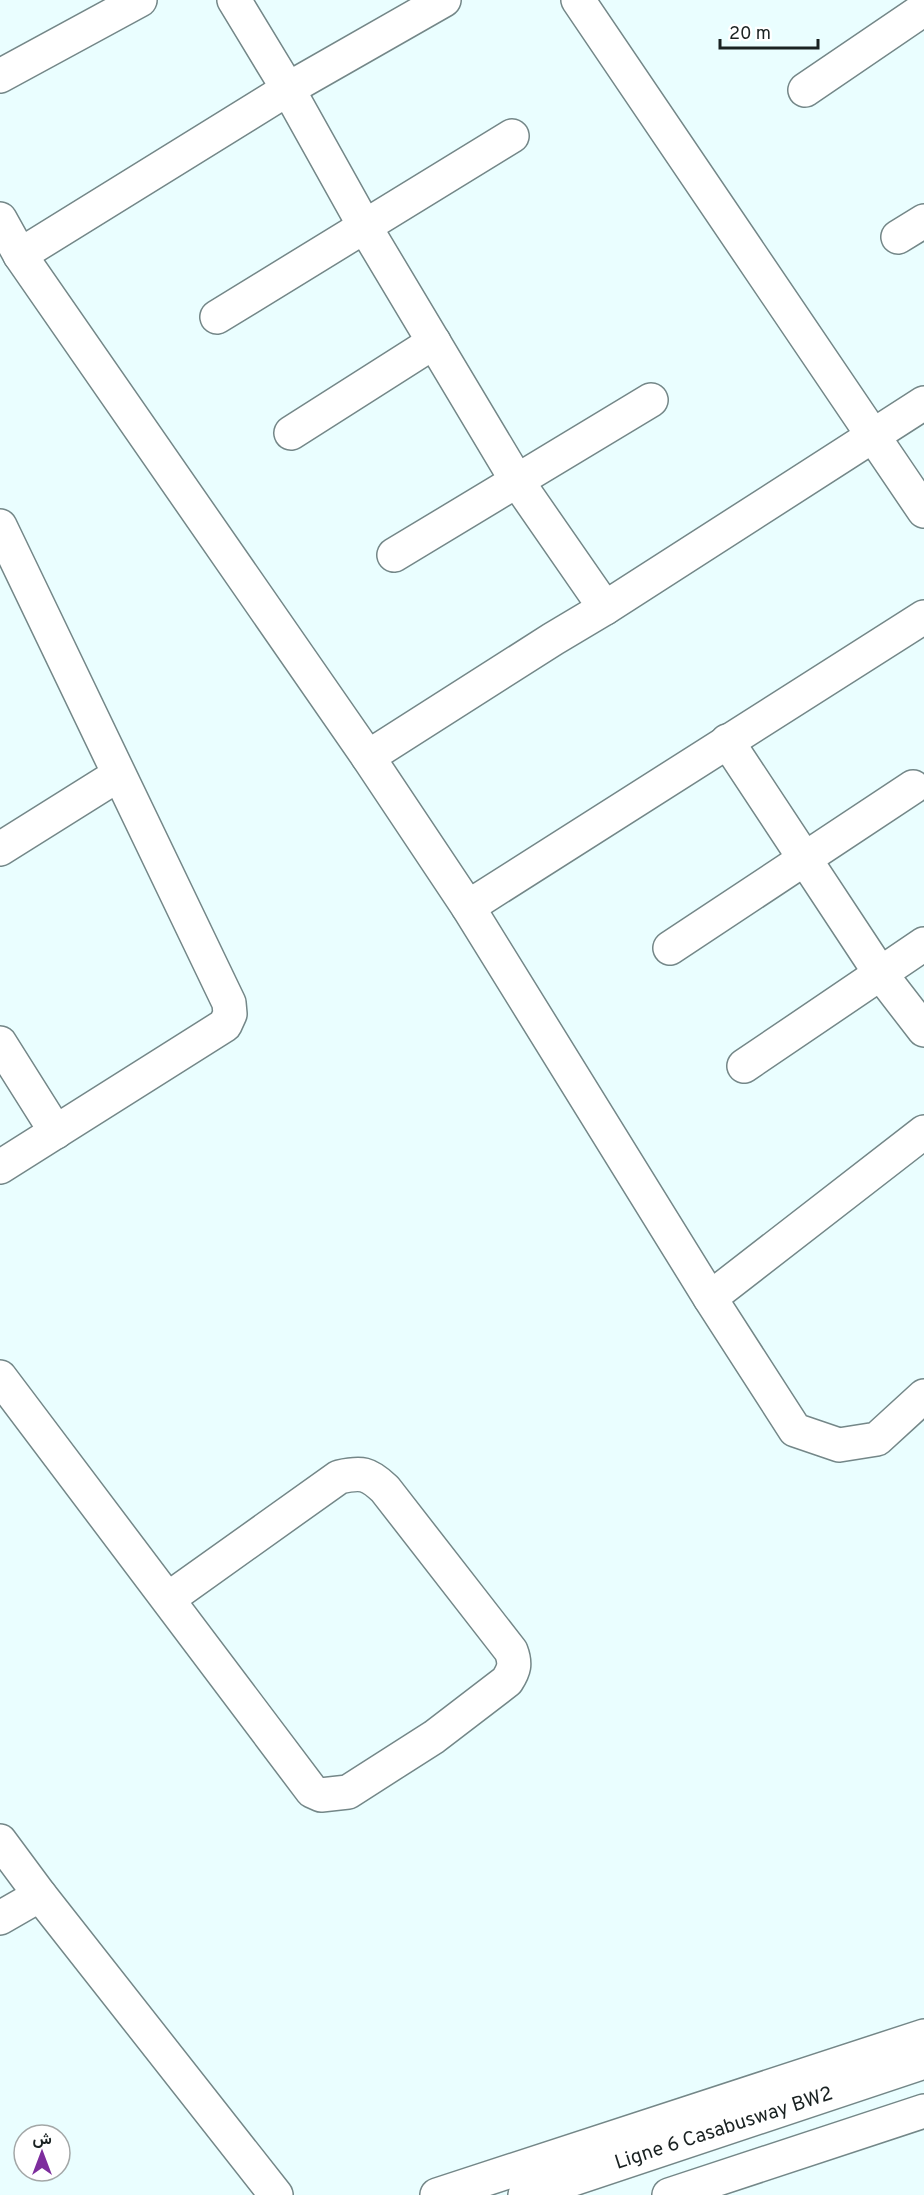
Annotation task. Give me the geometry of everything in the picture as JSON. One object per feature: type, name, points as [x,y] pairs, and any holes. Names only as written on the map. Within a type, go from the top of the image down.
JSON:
[{"type":"street","points":[[0,76],[140,0]]},
{"type":"street","points":[[234,0],[288,89],[365,227],[517,481],[605,608]]},
{"type":"street","points":[[20,255],[288,89],[444,0]]},
{"type":"street","points":[[578,0],[924,511]]},
{"type":"street","points":[[805,90],[924,9]]},
{"type":"street","points":[[217,317],[512,136]]},
{"type":"street","points":[[0,219],[20,255],[368,757],[468,907],[710,1298],[795,1430],[839,1445],[877,1439],[924,1396]]},
{"type":"street","points":[[291,433],[434,342]]},
{"type":"street","points":[[394,555],[651,400]]},
{"type":"street","points":[[368,757],[924,404]]},
{"type":"street","points":[[0,526],[229,1003],[230,1014],[225,1025],[0,1167]]},
{"type":"street","points":[[468,907],[924,617]]},
{"type":"street","points":[[727,741],[880,973],[924,1030]]},
{"type":"street","points":[[0,849],[118,774]]},
{"type":"street","points":[[670,948],[913,788]]},
{"type":"street","points":[[744,1066],[924,944]]},
{"type":"street","points":[[0,1043],[56,1132]]},
{"type":"street","points":[[710,1298],[924,1132]]},
{"type":"street","points":[[0,1377],[312,1791],[321,1795],[348,1792],[434,1737],[507,1681],[514,1671],[515,1661],[511,1651],[385,1489],[372,1477],[357,1473],[339,1477],[168,1599]]},
{"type":"street","points":[[0,1841],[276,2195]]},
{"type":"street","points":[[0,1918],[40,1895]]},
{"type":"street","points":[[437,2195],[924,2036]]},
{"type":"street","name":"Ligne 6 Casabusway BW2","points":[[525,2195],[924,2062]]},
{"type":"street","name":"Ligne 6 Casabusway BW2","points":[[596,2195],[924,2086]]},
{"type":"street","points":[[669,2195],[924,2111]]}]
